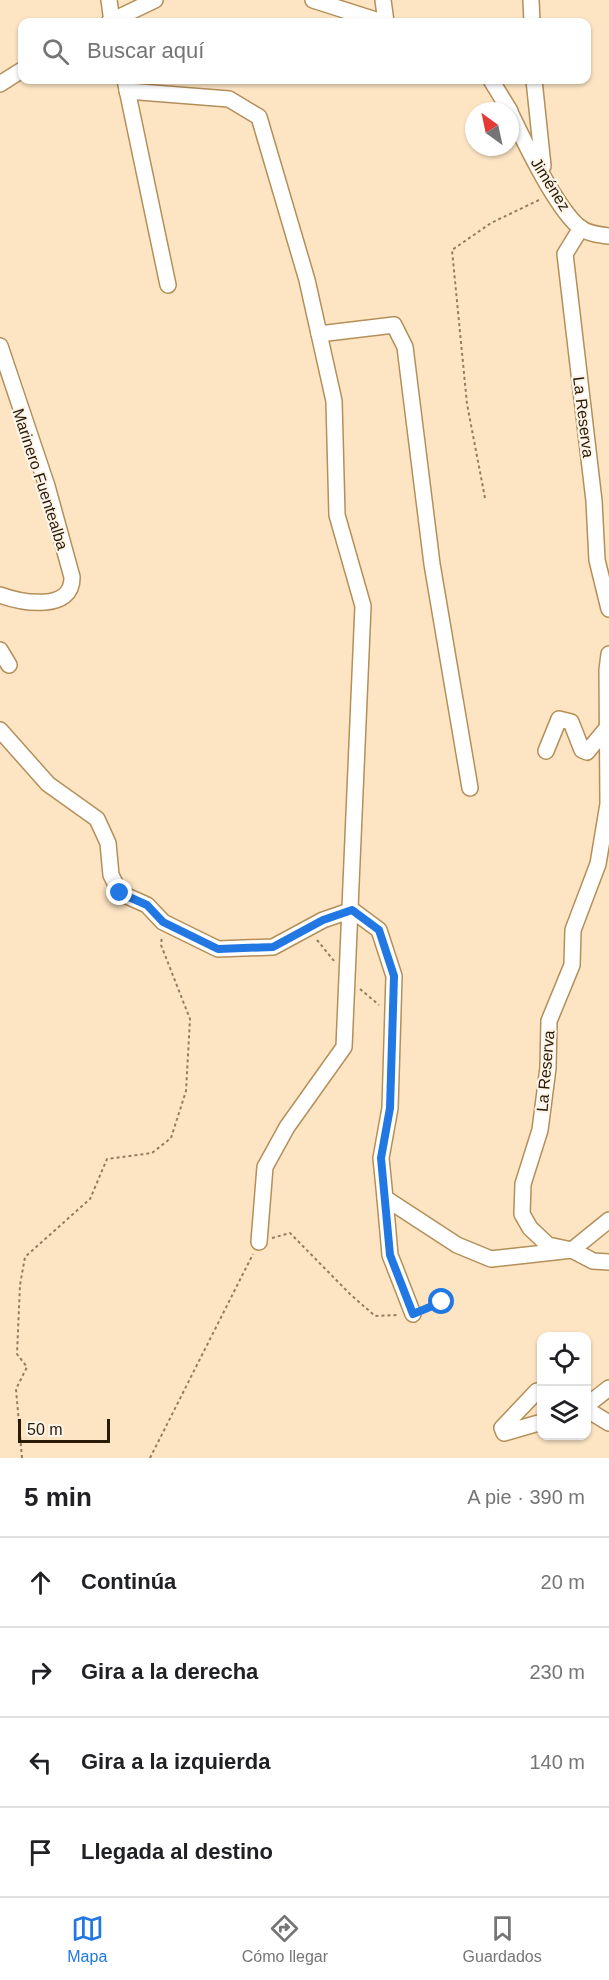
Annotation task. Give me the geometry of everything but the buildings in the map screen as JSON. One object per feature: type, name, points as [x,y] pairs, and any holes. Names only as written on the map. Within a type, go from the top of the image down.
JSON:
[{"type":"street","points":[[109,0],[111,18]]},
{"type":"street","points":[[119,18],[155,0]]},
{"type":"street","points":[[313,0],[371,18]]},
{"type":"street","points":[[383,0],[384,18]]},
{"type":"street","points":[[531,0],[532,18]]},
{"type":"street","points":[[0,84],[18,73]]},
{"type":"street","name":"Jiménez","points":[[493,84],[504,102]]},
{"type":"street","points":[[534,84],[544,175]]},
{"type":"street","points":[[168,285],[126,85],[229,99],[259,117],[307,280],[334,401],[337,514],[363,606],[352,910],[346,966],[344,1047],[287,1127],[265,1167],[260,1242]]},
{"type":"street","name":"Jiménez","points":[[519,128],[554,193],[581,228],[609,236]]},
{"type":"street","name":"La Reserva","points":[[581,228],[565,254],[594,501],[597,560],[609,609]]},
{"type":"street","points":[[319,334],[394,325],[405,347],[432,564],[470,788]]},
{"type":"street","name":"Marinero Fuentealba","points":[[0,346],[47,486],[72,577],[72,588],[64,598],[51,602],[2,592]]},
{"type":"street","points":[[0,650],[9,665]]},
{"type":"street","name":"La Reserva","points":[[609,654],[606,670],[608,804],[598,864],[573,930],[572,965],[549,1021],[548,1068],[540,1130],[523,1184],[522,1214],[530,1228],[548,1245],[572,1250],[593,1261],[609,1262]]},
{"type":"street","points":[[546,752],[559,719],[571,722],[582,750],[587,752],[607,728]]},
{"type":"street","points":[[0,730],[48,784],[96,819],[108,843],[111,875],[120,893],[147,905],[163,922],[218,949],[273,947],[323,920],[352,910]]},
{"type":"street","points":[[352,910],[379,930],[394,976],[390,1108],[381,1158],[390,1255],[413,1314]]},
{"type":"street","points":[[385,1198],[457,1245],[491,1259],[572,1250],[609,1221]]},
{"type":"street","points":[[591,1404],[609,1388]]},
{"type":"street","points":[[537,1391],[502,1428],[504,1433],[537,1423]]},
{"type":"street","points":[[591,1411],[609,1423]]},
{"type":"path","points":[[485,498],[467,404],[452,250],[491,223],[554,193]]},
{"type":"path","points":[[22,1458],[16,1389],[27,1367],[17,1354],[20,1285],[25,1257],[90,1199],[107,1159],[152,1153],[171,1138],[186,1091],[190,1019],[161,945],[163,922]]},
{"type":"path","points":[[150,1458],[260,1242],[290,1233],[375,1316],[413,1314],[442,1302]]},
{"type":"route","points":[[120,893],[147,905],[163,922],[218,949],[273,947],[323,920],[352,910],[379,930],[394,976],[390,1108],[381,1158],[390,1255],[413,1314],[442,1302]]}]
